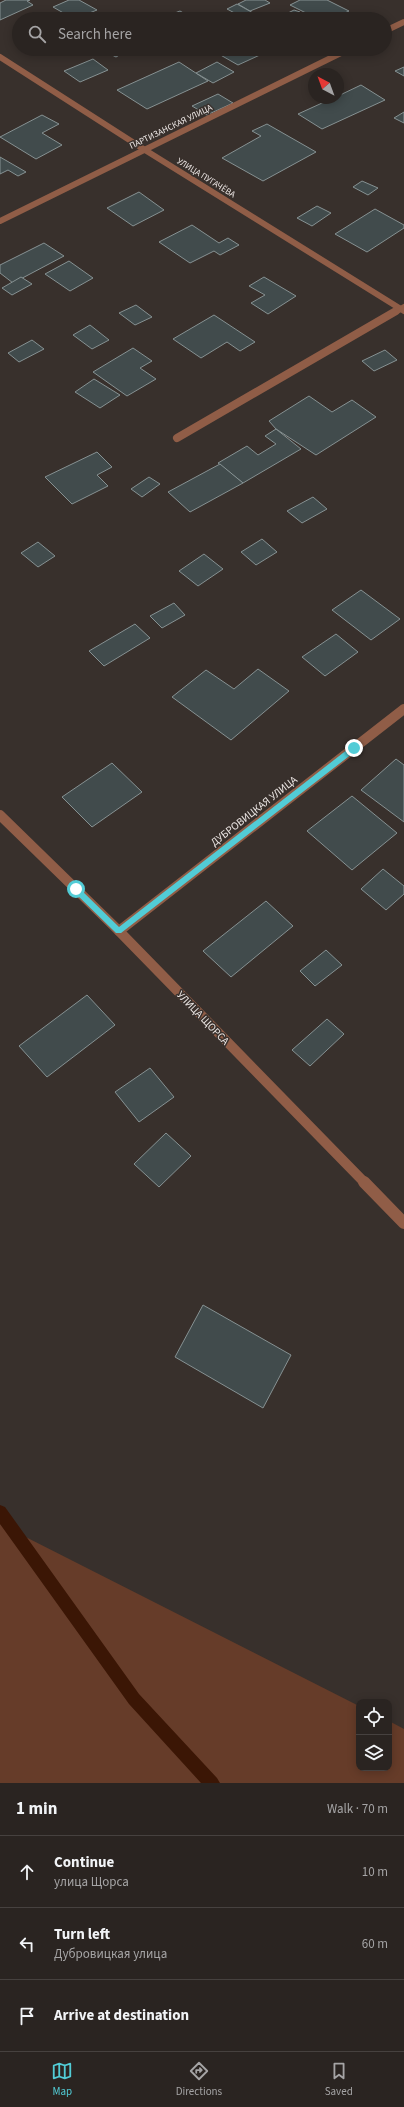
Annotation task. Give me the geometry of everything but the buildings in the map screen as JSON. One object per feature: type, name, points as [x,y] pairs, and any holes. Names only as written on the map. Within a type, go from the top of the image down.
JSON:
[{"type":"street","points":[[392,28],[404,22]]},
{"type":"street","name":"ПАРТИЗАНСКАЯ УЛИЦА","points":[[0,221],[335,56]]},
{"type":"street","name":"УЛИЦА ПУГАЧЁВА","points":[[0,57],[145,150],[403,309]]},
{"type":"street","points":[[177,438],[403,309]]},
{"type":"street","name":"ДУБРОВИЦКАЯ УЛИЦА","points":[[119,931],[404,709]]},
{"type":"street","name":"УЛИЦА ЩОРСА","points":[[0,815],[119,931],[404,1223]]},
{"type":"shaded area","points":[[0,1524],[356,1704],[356,1771],[392,1771],[392,1723],[404,1729],[404,1783],[0,1783]]},
{"type":"waterway","points":[[0,1512],[134,1699],[212,1783]]},
{"type":"route","points":[[76,889],[119,931],[354,748]]}]
